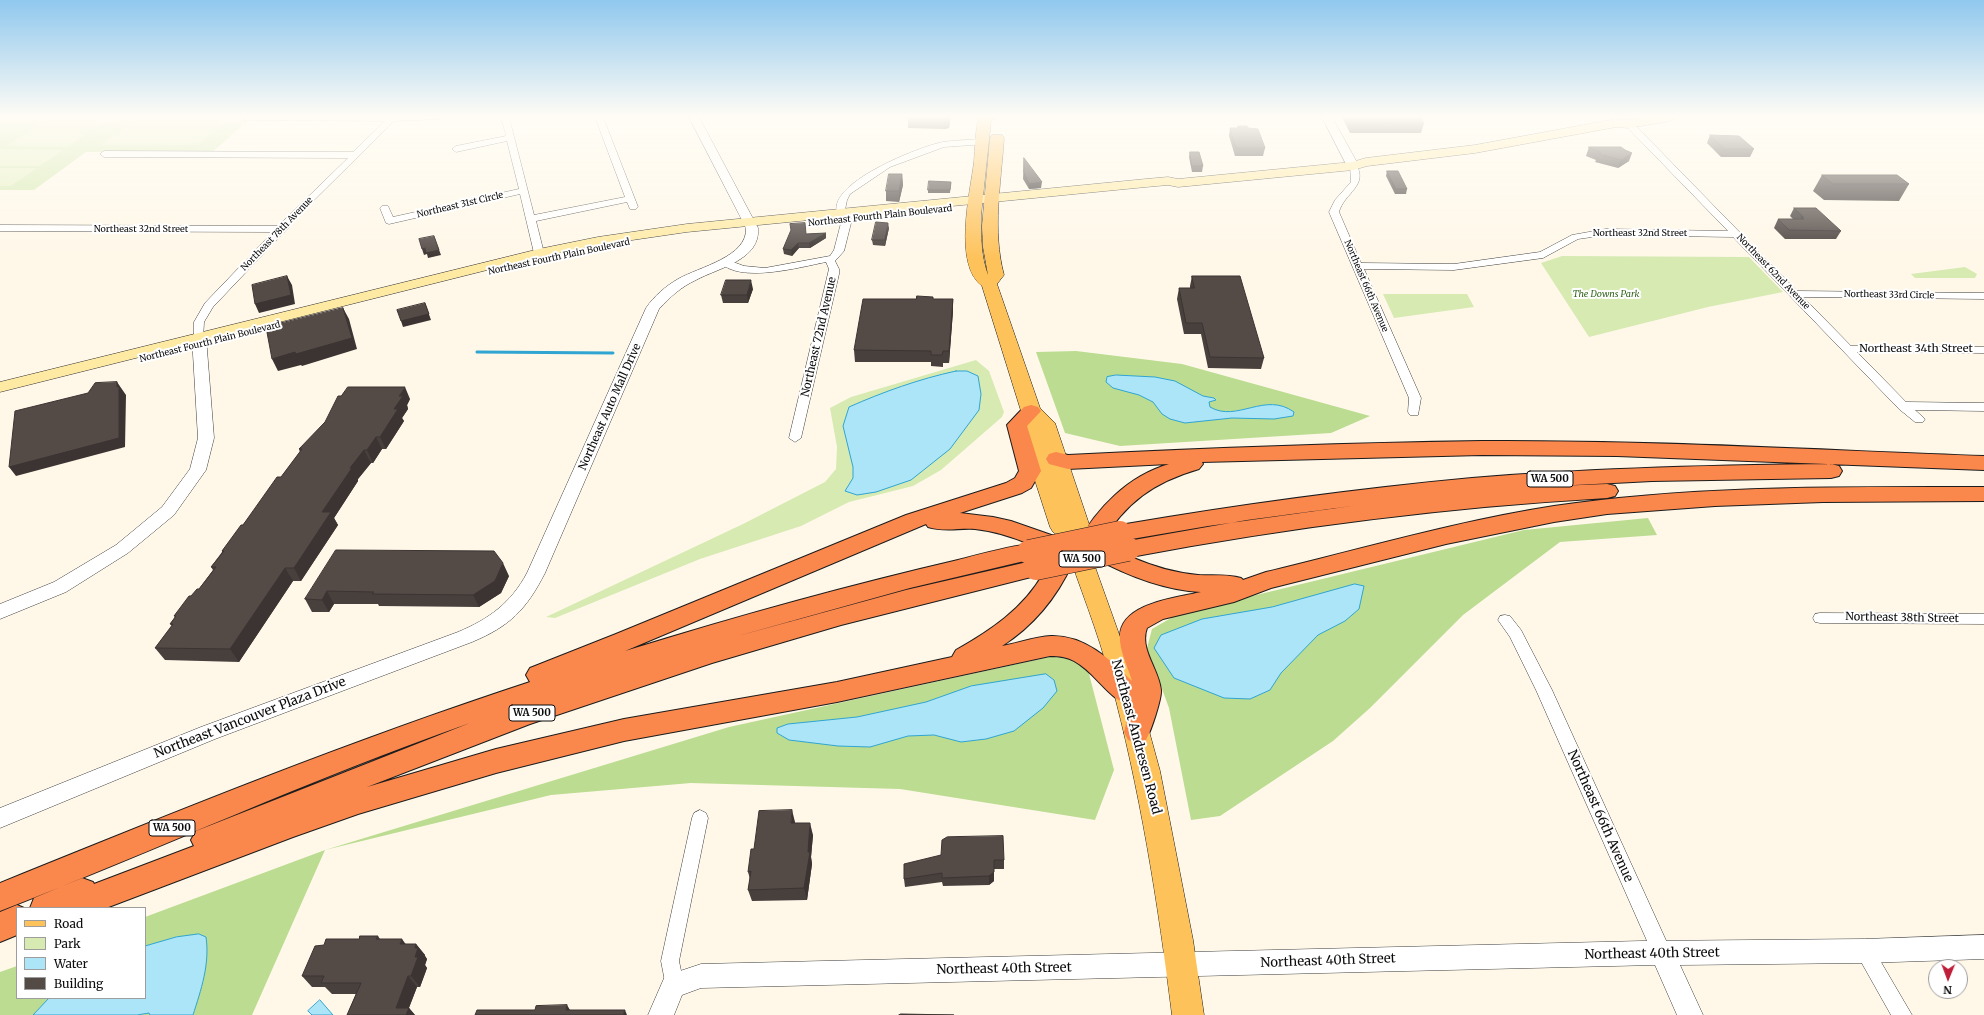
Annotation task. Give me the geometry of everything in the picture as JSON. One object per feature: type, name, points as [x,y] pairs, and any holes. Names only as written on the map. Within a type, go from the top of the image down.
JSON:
[{"type":"highway","points":[[343,759],[401,730],[624,641],[875,538],[914,520],[999,494],[1022,483],[1030,471],[1017,425],[1032,411]]},
{"type":"highway","points":[[1056,459],[1068,462],[1422,449],[1547,448],[1625,449],[1984,463]]},
{"type":"highway","points":[[941,668],[981,649],[1026,615],[1041,598],[1077,547],[1097,529],[1115,505],[1142,484],[1185,465],[1235,456]]},
{"type":"highway","name":"WA 500","points":[[0,897],[343,759],[481,709],[689,641],[888,584],[1033,560],[1124,541],[1244,512],[1328,500],[1502,482],[1695,472],[1984,472]]},
{"type":"highway","name":"WA 500","points":[[1124,541],[1227,531],[1432,504],[1540,495],[1749,486],[1984,486]]},
{"type":"highway","points":[[1137,732],[1148,690],[1133,644],[1132,635],[1137,622],[1156,612],[1234,593],[1266,581],[1492,526],[1584,510],[1724,498],[1984,494]]},
{"type":"highway","points":[[875,538],[930,523],[974,520],[1008,527],[1077,547],[1143,572],[1165,578],[1200,584],[1223,585],[1266,581]]},
{"type":"highway","name":"WA 500","points":[[47,907],[388,766],[536,711],[663,669],[832,618],[957,586],[1033,560]]},
{"type":"highway","points":[[73,907],[166,870],[358,802],[496,761],[624,730],[837,692],[941,668],[1029,650],[1060,646],[1070,647],[1085,654],[1127,692]]},
{"type":"highway","points":[[0,927],[16,920]]},
{"type":"highway","points":[[0,930],[16,926]]},
{"type":"main road","name":"Northeast Andresen Road","points":[[983,164],[984,202],[996,276],[989,284],[1032,411],[1045,423],[1078,524],[1077,547]]},
{"type":"main road","name":"Northeast Andresen Road","points":[[984,202],[994,164]]},
{"type":"main road","name":"Northeast Fourth Plain Boulevard","points":[[0,396],[200,341],[539,253],[628,236],[984,202],[1173,187],[1178,183],[1353,166],[1370,167],[1396,164]]},
{"type":"main road","name":"Northeast Fourth Plain Boulevard","points":[[0,387],[449,281],[597,248],[750,225]]},
{"type":"main road","points":[[449,281],[458,276],[535,257],[539,253]]},
{"type":"main road","name":"Northeast Andresen Road","points":[[1032,411],[1027,425],[1052,501],[1061,527],[1077,547],[1127,692],[1156,809],[1182,965],[1188,1015]]},
{"type":"street","name":"Northeast 78th Avenue","points":[[200,341],[199,322],[209,305],[345,164]]},
{"type":"street","points":[[516,164],[539,253]]},
{"type":"street","points":[[530,219],[631,203],[617,164]]},
{"type":"street","points":[[719,164],[750,225]]},
{"type":"street","name":"Northeast 72nd Avenue","points":[[795,438],[834,274],[834,269],[828,259],[838,254],[844,216],[842,200],[847,192],[889,164]]},
{"type":"street","name":"Northeast 62nd Avenue","points":[[1668,164],[1847,349],[1903,406],[1918,419]]},
{"type":"street","name":"Northeast 66th Avenue","points":[[1353,166],[1356,178],[1354,185],[1337,201],[1334,212],[1415,398],[1414,412]]},
{"type":"street","name":"Northeast 31st Circle","points":[[385,208],[389,221],[398,221],[523,191]]},
{"type":"street","name":"Northeast Auto Mall Drive","points":[[500,620],[526,594],[653,308],[663,294],[678,284],[737,256],[748,247],[753,235],[750,225]]},
{"type":"street","name":"Northeast 32nd Street","points":[[0,228],[283,229]]},
{"type":"street","name":"Northeast 32nd Street","points":[[1358,266],[1454,268],[1543,255],[1575,236],[1606,232],[1736,234]]},
{"type":"street","points":[[725,262],[742,269],[765,271],[828,259]]},
{"type":"street","name":"Northeast 33rd Circle","points":[[1794,294],[1984,296]]},
{"type":"street","points":[[0,612],[60,586],[122,549],[168,511],[198,470],[206,438],[200,341]]},
{"type":"street","name":"Northeast 34th Street","points":[[1847,349],[1984,350]]},
{"type":"street","points":[[1903,406],[1984,406]]},
{"type":"street","name":"Northeast 38th Street","points":[[1820,618],[1984,619]]},
{"type":"street","name":"Northeast Vancouver Plaza Drive","points":[[0,818],[208,734],[465,637],[500,620]]},
{"type":"street","name":"Northeast 66th Avenue","points":[[1505,620],[1516,634],[1544,690],[1690,1015]]},
{"type":"street","points":[[661,1015],[674,984],[670,961],[700,818]]},
{"type":"street","name":"Northeast 40th Street","points":[[674,984],[701,976],[1662,953],[1864,951],[1984,947]]},
{"type":"street","points":[[1864,951],[1902,1015]]},
{"type":"green space","points":[[0,164],[69,164],[34,190],[0,190]]},
{"type":"green space","points":[[0,164],[42,164],[40,166],[0,166]]},
{"type":"green space","points":[[0,168],[37,168],[11,186],[0,186]]},
{"type":"green space","name":"The Downs Park","points":[[1562,256],[1749,257],[1783,292],[1708,307],[1589,337],[1541,263]]},
{"type":"green space","points":[[1965,267],[1977,274],[1975,278],[1915,278],[1911,274]]},
{"type":"green space","points":[[1383,294],[1467,294],[1474,307],[1394,318]]},
{"type":"green space","points":[[1076,351],[1182,364],[1370,416],[1331,433],[1120,446],[1065,433],[1036,352]]},
{"type":"green space","points":[[976,360],[989,371],[1004,412],[1002,417],[941,470],[913,486],[849,502],[801,526],[700,559],[555,618],[546,617],[743,524],[825,482],[836,469],[837,447],[830,408],[851,397]]},
{"type":"green space","points":[[1648,518],[1657,535],[1560,542],[1463,615],[1370,708],[1333,741],[1220,816],[1191,820],[1169,708],[1147,648],[1152,629],[1178,614],[1524,530]]},
{"type":"green space","points":[[1063,654],[1088,670],[1114,770],[1095,820],[900,789],[691,783],[551,795],[325,850],[729,727]]},
{"type":"green space","points":[[325,850],[252,1015],[0,1015],[0,972],[16,966],[16,999],[146,999],[146,917]]},
{"type":"water","points":[[956,371],[967,371],[978,376],[981,394],[979,410],[950,449],[911,480],[876,492],[857,495],[845,491],[853,478],[853,467],[843,426],[849,407],[901,386]]},
{"type":"water","points":[[1116,375],[1155,377],[1175,381],[1203,396],[1214,398],[1216,400],[1209,402],[1210,407],[1220,411],[1230,412],[1262,405],[1272,405],[1283,406],[1294,412],[1293,416],[1274,419],[1232,418],[1185,423],[1170,419],[1162,414],[1153,402],[1139,395],[1113,388],[1106,382],[1107,377]]},
{"type":"water","points":[[1355,584],[1364,586],[1359,609],[1345,621],[1318,635],[1281,673],[1270,690],[1250,699],[1224,698],[1174,678],[1154,648],[1161,635],[1202,619],[1272,607]]},
{"type":"water","points":[[1046,674],[1054,680],[1057,691],[1043,708],[1014,731],[986,739],[961,742],[934,735],[908,736],[870,747],[838,746],[789,740],[777,733],[777,728],[788,724],[857,717],[926,702],[971,686]]},
{"type":"water","points":[[199,934],[206,937],[206,967],[193,1015],[150,1015],[149,1013],[137,1015],[33,1015],[48,999],[146,999],[146,946],[176,937]]},
{"type":"water","points":[[320,1000],[333,1015],[312,1015],[308,1011]]},
{"type":"building","points":[[1024,164],[1029,164],[1042,182],[1029,184],[1024,173]]},
{"type":"building","points":[[1192,164],[1203,164],[1203,166],[1192,166]]},
{"type":"building","points":[[1387,171],[1398,171],[1407,189],[1396,189]]},
{"type":"building","points":[[889,174],[902,174],[899,191],[886,191]]},
{"type":"building","points":[[1822,175],[1897,175],[1909,184],[1833,184]]},
{"type":"building","points":[[929,181],[951,182],[950,190],[928,190]]},
{"type":"building","points":[[1794,208],[1816,208],[1841,231],[1789,230],[1778,219],[1804,219]]},
{"type":"building","points":[[876,222],[888,223],[885,240],[872,240]]},
{"type":"building","points":[[805,223],[806,234],[826,233],[809,243],[798,243],[791,250],[783,249],[791,230],[790,224]]},
{"type":"building","points":[[434,236],[439,250],[426,253],[425,248],[422,249],[419,239]]},
{"type":"building","points":[[287,276],[291,295],[255,304],[252,285]]},
{"type":"building","points":[[1192,276],[1240,276],[1264,358],[1210,357],[1202,323],[1186,323],[1179,288],[1194,288]]},
{"type":"building","points":[[726,280],[751,280],[747,295],[721,295]]},
{"type":"building","points":[[917,296],[933,297],[933,299],[953,299],[949,351],[943,351],[942,355],[931,355],[931,351],[854,350],[863,299],[916,299]]},
{"type":"building","points":[[425,303],[429,314],[401,321],[397,310]]},
{"type":"building","points":[[343,308],[352,338],[296,354],[295,352],[272,359],[266,327]]},
{"type":"building","points":[[117,382],[117,387],[119,386],[119,438],[9,467],[15,411],[88,393],[95,383]]},
{"type":"building","points":[[348,387],[405,387],[399,396],[403,396],[394,409],[398,409],[380,437],[376,437],[367,450],[364,450],[350,468],[352,468],[322,512],[331,512],[294,568],[285,568],[230,649],[155,648],[173,624],[170,624],[176,616],[174,616],[189,596],[199,589],[216,567],[211,567],[224,551],[222,551],[241,525],[243,525],[277,477],[281,477],[302,449],[299,449],[325,422],[338,396],[341,396]]},
{"type":"building","points":[[336,550],[494,551],[503,563],[495,581],[473,595],[372,594],[374,592],[327,591],[322,600],[305,599]]},
{"type":"building","points":[[792,810],[791,823],[810,823],[808,852],[810,852],[804,888],[748,890],[751,871],[748,872],[751,849],[754,849],[759,811]]},
{"type":"building","points":[[1003,836],[1004,860],[994,860],[994,872],[989,876],[942,878],[942,873],[904,879],[904,864],[941,855],[942,840],[947,837]]},
{"type":"building","points":[[360,936],[378,936],[376,939],[402,939],[400,944],[416,944],[415,948],[418,948],[415,957],[418,957],[411,976],[408,976],[396,1008],[409,1008],[406,1015],[347,1015],[361,983],[321,983],[324,976],[302,976],[315,946],[324,945],[326,939],[359,939]]},
{"type":"building","points":[[567,1005],[566,1010],[625,1010],[623,1015],[475,1015],[477,1010],[535,1010],[536,1006]]},
{"type":"building","points":[[901,1014],[954,1015],[899,1015]]},
{"type":"waterway","points":[[477,352],[613,353]]}]
